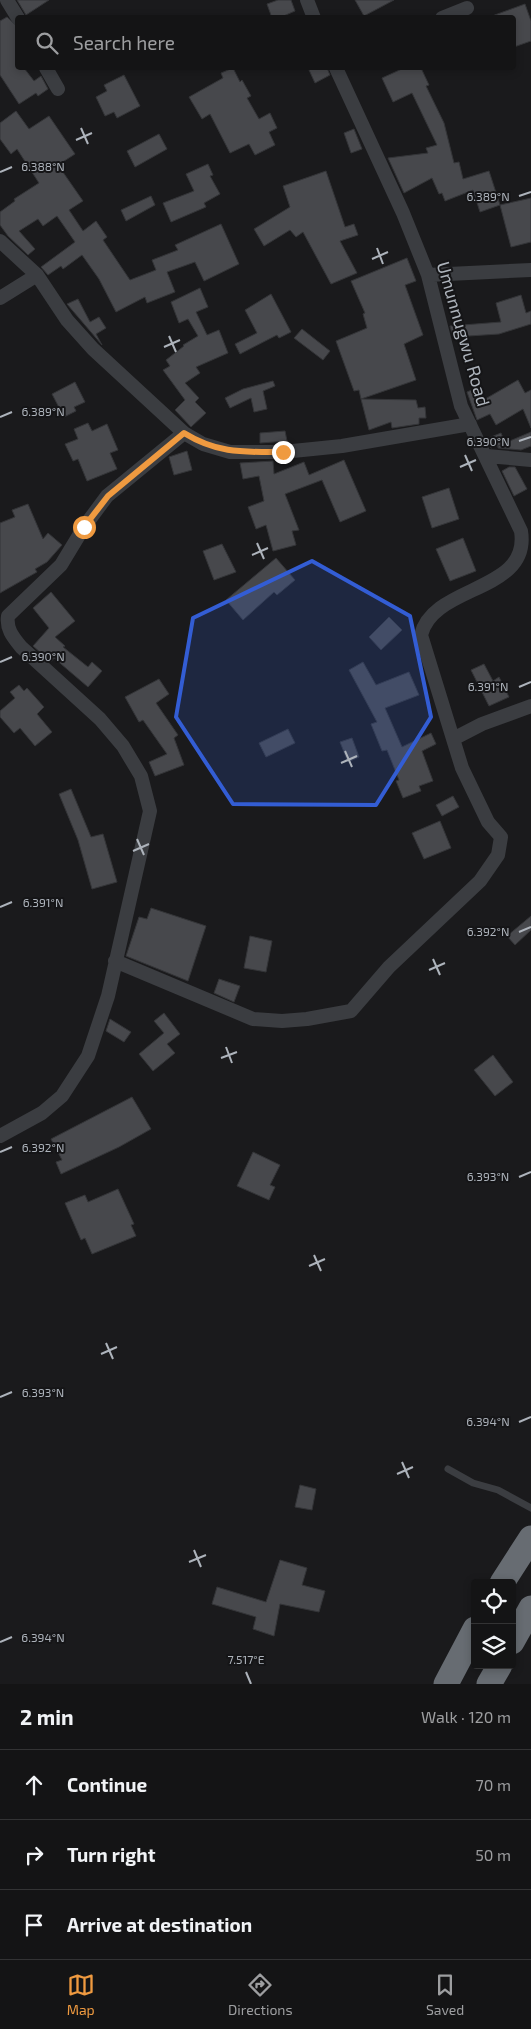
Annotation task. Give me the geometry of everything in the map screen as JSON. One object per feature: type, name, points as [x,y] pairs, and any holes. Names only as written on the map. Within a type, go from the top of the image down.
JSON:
[{"type":"highway","points":[[505,1579],[531,1538]]},
{"type":"highway","points":[[516,1635],[531,1608]]},
{"type":"highway","points":[[446,1684],[471,1637]]},
{"type":"highway","points":[[489,1684],[498,1669]]},
{"type":"street","points":[[7,0],[16,15]]},
{"type":"street","points":[[307,0],[313,15]]},
{"type":"street","points":[[450,15],[467,8]]},
{"type":"street","points":[[47,70],[58,89]]},
{"type":"street","name":"Umunnugwu Road","points":[[115,961],[253,1019],[282,1021],[307,1019],[351,1011],[389,966],[480,881],[498,855],[501,837],[488,822],[462,768],[422,642],[423,626],[428,619],[455,598],[508,570],[518,560],[522,543],[521,531],[487,456],[470,424],[455,387],[428,275],[403,213],[337,70]]},
{"type":"street","points":[[0,241],[37,275],[80,336],[184,433],[203,444],[230,452],[283,452],[342,446],[470,424]]},
{"type":"street","points":[[428,275],[531,270]]},
{"type":"street","points":[[0,298],[37,275]]},
{"type":"street","points":[[0,1136],[42,1113],[62,1096],[72,1083],[94,1042],[150,812],[146,789],[141,776],[118,740],[100,720],[21,647],[11,634],[4,613],[61,565],[84,527],[108,496],[184,433]]},
{"type":"street","points":[[487,456],[531,460]]},
{"type":"street","points":[[453,739],[482,724],[531,706]]},
{"type":"lane","points":[[448,1469],[474,1483],[498,1490],[531,1508]]},
{"type":"highlighted area","points":[[312,561],[410,616],[431,717],[376,805],[233,804],[176,717],[193,618]]},
{"type":"building","points":[[17,0],[49,0],[26,15]]},
{"type":"building","points":[[278,0],[291,0],[295,11],[286,15],[271,15],[267,4]]},
{"type":"building","points":[[355,0],[394,0],[366,15],[363,15]]},
{"type":"building","points":[[525,4],[531,21],[531,41],[516,46],[516,15],[495,15]]},
{"type":"building","points":[[7,17],[15,24],[15,70],[26,70],[34,81],[41,76],[48,89],[38,96],[36,93],[19,104],[0,75],[0,21]]},
{"type":"building","points":[[234,70],[240,82],[242,80],[251,96],[247,98],[259,119],[270,113],[277,128],[269,132],[275,145],[255,155],[249,144],[230,153],[210,114],[202,119],[189,97],[223,78],[221,73]]},
{"type":"building","points":[[309,70],[328,70],[330,75],[315,83]]},
{"type":"building","points":[[400,70],[422,70],[429,85],[426,86],[444,123],[454,163],[459,162],[463,179],[489,171],[500,205],[480,212],[473,190],[445,201],[442,193],[439,194],[432,178],[404,193],[388,158],[428,153],[426,148],[437,145],[412,93],[393,102],[382,78]]},
{"type":"building","points":[[124,75],[140,106],[117,118],[114,112],[105,116],[96,97],[107,91],[104,85]]},
{"type":"building","points":[[16,111],[29,129],[49,116],[75,154],[58,165],[83,201],[69,210],[83,231],[96,221],[107,237],[103,240],[130,280],[156,270],[152,260],[178,250],[175,245],[221,224],[239,264],[204,281],[195,262],[167,272],[175,292],[147,303],[145,297],[116,312],[99,279],[82,255],[63,269],[61,266],[48,275],[41,267],[75,242],[57,216],[43,226],[38,219],[19,231],[35,249],[28,255],[8,236],[0,225],[0,212],[15,201],[14,199],[39,183],[17,149],[11,154],[0,139],[0,123]]},
{"type":"building","points":[[354,129],[362,149],[351,153],[344,133]]},
{"type":"building","points":[[159,134],[167,149],[135,167],[127,151]]},
{"type":"building","points":[[208,164],[213,175],[210,176],[220,194],[204,203],[206,207],[171,222],[163,203],[194,191],[186,174]]},
{"type":"building","points":[[326,171],[345,227],[354,224],[358,235],[340,241],[357,273],[331,284],[303,232],[296,237],[290,230],[264,246],[254,229],[290,207],[283,186]]},
{"type":"building","points":[[151,196],[155,205],[126,221],[121,210]]},
{"type":"building","points":[[531,198],[531,242],[511,247],[500,205]]},
{"type":"building","points":[[407,258],[416,281],[405,285],[423,335],[404,344],[416,380],[361,399],[359,390],[354,391],[336,341],[367,328],[363,314],[365,313],[351,281]]},
{"type":"building","points":[[200,288],[208,307],[196,312],[207,335],[219,330],[228,353],[196,367],[200,373],[185,383],[199,398],[195,402],[206,413],[191,427],[175,410],[185,400],[163,370],[170,366],[166,360],[183,345],[198,336],[188,319],[179,323],[171,302]]},
{"type":"building","points":[[271,294],[291,332],[279,338],[277,335],[240,354],[235,344],[257,333],[245,310]]},
{"type":"building","points":[[521,295],[526,313],[531,311],[531,324],[499,334],[453,337],[450,326],[501,322],[496,303]]},
{"type":"building","points":[[78,299],[90,322],[99,317],[106,328],[96,334],[102,345],[67,304]]},
{"type":"building","points":[[302,329],[330,351],[323,360],[294,338]]},
{"type":"building","points":[[518,380],[525,393],[531,390],[531,428],[523,409],[496,425],[490,414],[477,420],[467,392],[474,389],[480,402]]},
{"type":"building","points":[[273,381],[275,386],[263,391],[267,409],[254,412],[251,398],[230,408],[225,398],[243,389]]},
{"type":"building","points":[[75,382],[85,402],[74,407],[76,411],[64,417],[52,394]]},
{"type":"building","points":[[361,399],[416,400],[418,408],[425,407],[426,418],[419,418],[419,424],[392,428],[391,422],[369,430]]},
{"type":"building","points":[[88,423],[92,431],[107,424],[118,450],[110,453],[117,469],[87,481],[78,459],[73,461],[65,444],[78,439],[74,429]]},
{"type":"building","points":[[285,431],[287,441],[260,443],[260,433]]},
{"type":"building","points":[[531,432],[531,446],[521,450],[498,448],[498,446],[504,444],[491,448],[486,439],[501,433],[505,443]]},
{"type":"building","points":[[187,451],[192,470],[174,475],[169,457]]},
{"type":"building","points":[[344,460],[366,511],[340,522],[322,480],[285,494],[299,530],[292,531],[296,545],[273,551],[266,525],[256,529],[248,507],[264,501],[259,476],[243,479],[240,463],[273,461],[274,474],[304,462],[309,475]]},
{"type":"building","points":[[509,467],[515,467],[527,489],[514,496],[502,471]]},
{"type":"building","points":[[449,488],[459,519],[432,528],[422,497]]},
{"type":"building","points":[[28,504],[43,539],[48,533],[62,545],[47,562],[35,569],[37,572],[0,593],[0,523],[15,517],[12,510]]},
{"type":"building","points":[[463,538],[476,571],[450,581],[436,549]]},
{"type":"building","points":[[222,544],[236,572],[214,580],[203,551]]},
{"type":"building","points":[[276,558],[295,580],[277,595],[274,592],[243,620],[226,600]]},
{"type":"building","points":[[51,592],[75,621],[55,637],[65,646],[63,647],[88,667],[92,662],[102,671],[88,687],[54,658],[51,662],[33,646],[49,628],[33,608]]},
{"type":"building","points":[[389,617],[402,630],[381,650],[369,637]]},
{"type":"building","points":[[363,662],[376,685],[409,672],[419,695],[385,708],[402,747],[431,733],[436,744],[422,751],[433,781],[419,786],[421,791],[403,798],[396,781],[399,780],[387,750],[382,751],[371,724],[377,722],[349,670]]},
{"type":"building","points":[[484,664],[493,681],[499,677],[509,697],[489,706],[471,670]]},
{"type":"building","points":[[159,679],[169,694],[156,703],[178,735],[174,738],[184,765],[155,776],[149,762],[167,754],[143,720],[139,722],[125,697]]},
{"type":"building","points":[[19,685],[24,691],[27,688],[44,707],[37,714],[52,732],[35,746],[20,728],[14,733],[0,717],[0,711],[15,698],[10,692]]},
{"type":"building","points":[[288,729],[295,743],[266,757],[259,743]]},
{"type":"building","points":[[352,738],[359,757],[348,762],[340,742]]},
{"type":"building","points":[[71,789],[91,837],[103,834],[117,882],[92,889],[78,840],[59,794]]},
{"type":"building","points":[[453,796],[459,807],[442,816],[436,805]]},
{"type":"building","points":[[440,821],[451,848],[424,859],[412,833]]},
{"type":"building","points":[[151,908],[206,926],[188,981],[126,956],[139,917],[147,919]]},
{"type":"building","points":[[531,916],[531,930],[515,945],[507,936]]},
{"type":"building","points":[[250,936],[272,941],[266,972],[244,968]]},
{"type":"building","points":[[219,979],[240,986],[234,1002],[214,993]]},
{"type":"building","points":[[164,1013],[180,1034],[167,1044],[175,1053],[153,1071],[139,1054],[164,1033],[154,1021]]},
{"type":"building","points":[[110,1019],[131,1032],[124,1042],[106,1031]]},
{"type":"building","points":[[493,1055],[513,1082],[495,1096],[474,1070]]},
{"type":"building","points":[[132,1097],[151,1129],[119,1147],[61,1174],[56,1162],[62,1160],[51,1139]]},
{"type":"building","points":[[253,1152],[280,1165],[270,1185],[275,1187],[269,1200],[237,1186]]},
{"type":"building","points":[[118,1189],[134,1224],[131,1225],[136,1236],[92,1254],[85,1238],[81,1240],[65,1203],[85,1195],[88,1202]]},
{"type":"building","points":[[300,1485],[316,1489],[312,1510],[295,1507]]},
{"type":"building","points":[[280,1560],[307,1568],[302,1585],[325,1591],[319,1612],[280,1604],[274,1636],[253,1629],[256,1617],[212,1604],[217,1587],[266,1602]]},
{"type":"route","points":[[84,527],[108,496],[184,433],[203,444],[230,452],[283,452]]}]
